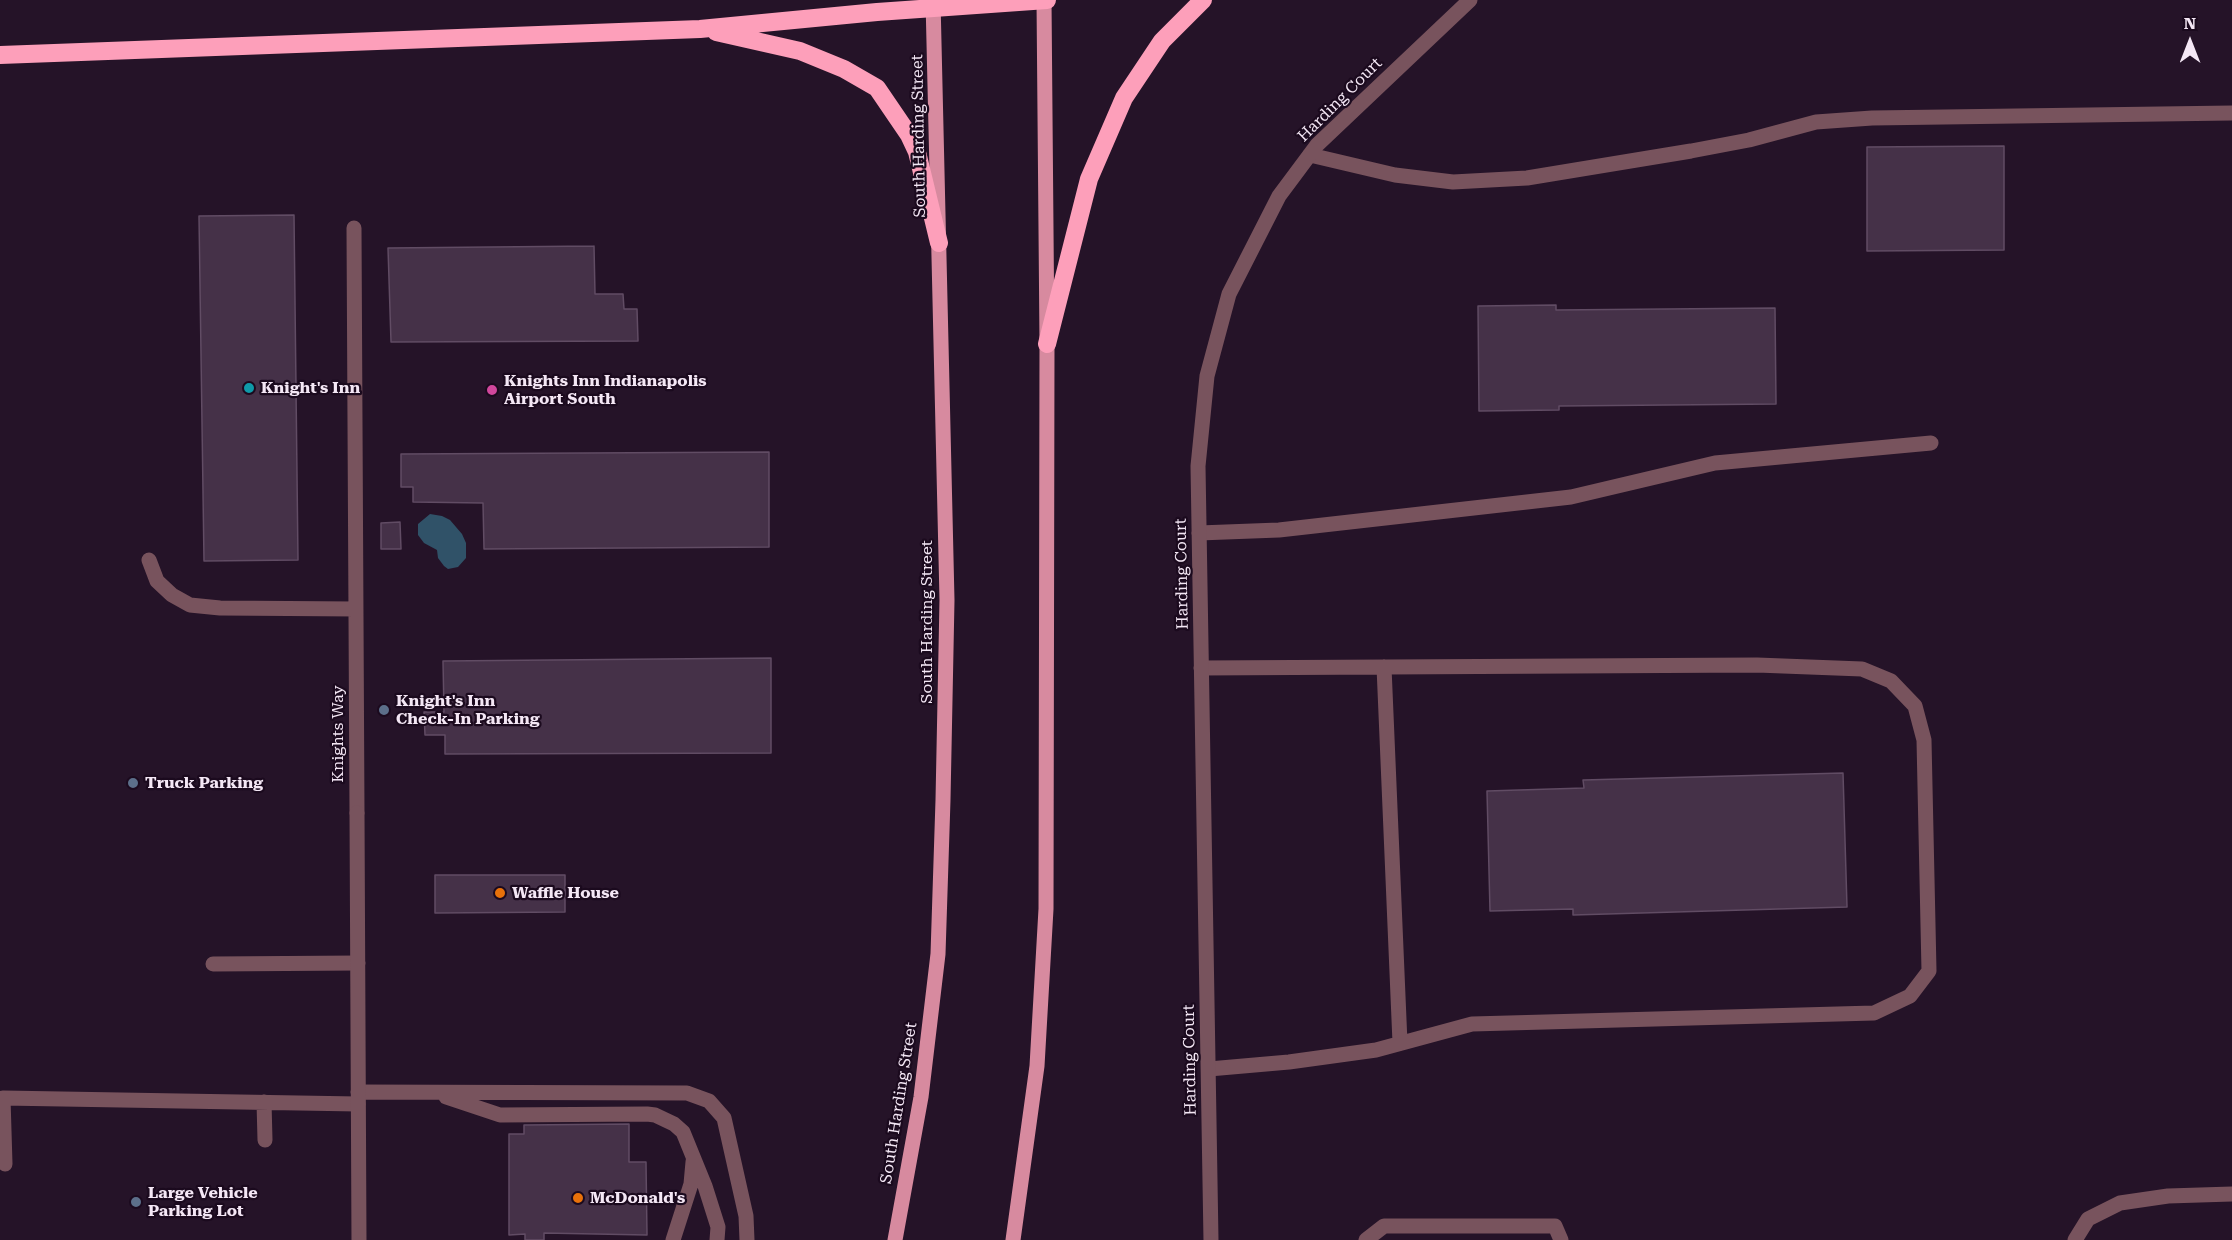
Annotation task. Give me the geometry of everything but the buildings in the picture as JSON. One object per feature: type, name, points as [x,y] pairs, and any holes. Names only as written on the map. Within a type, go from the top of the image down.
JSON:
[{"type":"highway","points":[[0,55],[700,28],[877,12],[934,4],[1045,0]]},
{"type":"highway","points":[[1047,344],[1089,179],[1124,98],[1162,41],[1203,0]]},
{"type":"highway","points":[[700,28],[800,51],[844,69],[877,88],[909,135],[917,152],[939,243]]},
{"type":"main road","points":[[1013,1240],[1037,1066],[1046,909],[1045,0]]},
{"type":"main road","name":"South Harding Street","points":[[895,1240],[921,1097],[938,954],[947,600],[934,4]]},
{"type":"street","name":"Harding Court","points":[[1211,1240],[1198,466],[1207,376],[1229,294],[1280,196],[1317,145],[1470,0]]},
{"type":"street","points":[[1310,155],[1395,175],[1463,181],[1527,178],[1691,151],[1749,140],[1816,122],[1872,118],[2232,113]]},
{"type":"street","name":"Knights Way","points":[[354,228],[359,1240]]},
{"type":"street","points":[[1199,533],[1279,530],[1571,498],[1714,463],[1931,443]]},
{"type":"street","points":[[149,560],[158,581],[172,595],[190,605],[219,608],[356,609]]},
{"type":"street","points":[[1202,668],[1757,665],[1862,669],[1891,681],[1915,706],[1924,740],[1929,971],[1910,996],[1874,1013],[1472,1024],[1376,1050],[1289,1062],[1209,1069]]},
{"type":"street","points":[[1384,667],[1400,1043]]},
{"type":"street","points":[[213,964],[358,963]]},
{"type":"street","points":[[433,1092],[500,1115],[627,1113],[655,1115],[674,1124],[683,1132],[715,1214],[718,1227],[717,1240]]},
{"type":"street","points":[[5,1164],[3,1098],[264,1102],[433,1092],[687,1093],[709,1101],[724,1118],[746,1216],[747,1240]]},
{"type":"street","points":[[264,1102],[265,1140]]},
{"type":"street","points":[[673,1240],[691,1184],[692,1155]]},
{"type":"street","points":[[2075,1240],[2088,1219],[2120,1203],[2168,1196],[2232,1194]]},
{"type":"street","points":[[1366,1240],[1384,1226],[1555,1226],[1562,1240]]},
{"type":"water","points":[[430,514],[450,520],[462,534],[466,543],[466,558],[458,567],[448,569],[444,566],[438,558],[437,550],[424,543],[418,535],[418,524]]},
{"type":"place","name":"Knight's Inn","points":[[249,388]]},
{"type":"place","name":"Knights Inn Indianapolis Airport South","points":[[492,390]]},
{"type":"place","name":"Knight's Inn Check-In Parking","points":[[384,710]]},
{"type":"place","name":"Truck Parking","points":[[133,783]]},
{"type":"place","name":"Waffle House","points":[[500,893]]},
{"type":"place","name":"McDonald's","points":[[578,1198]]},
{"type":"place","name":"Large Vehicle Parking Lot","points":[[136,1202]]}]
